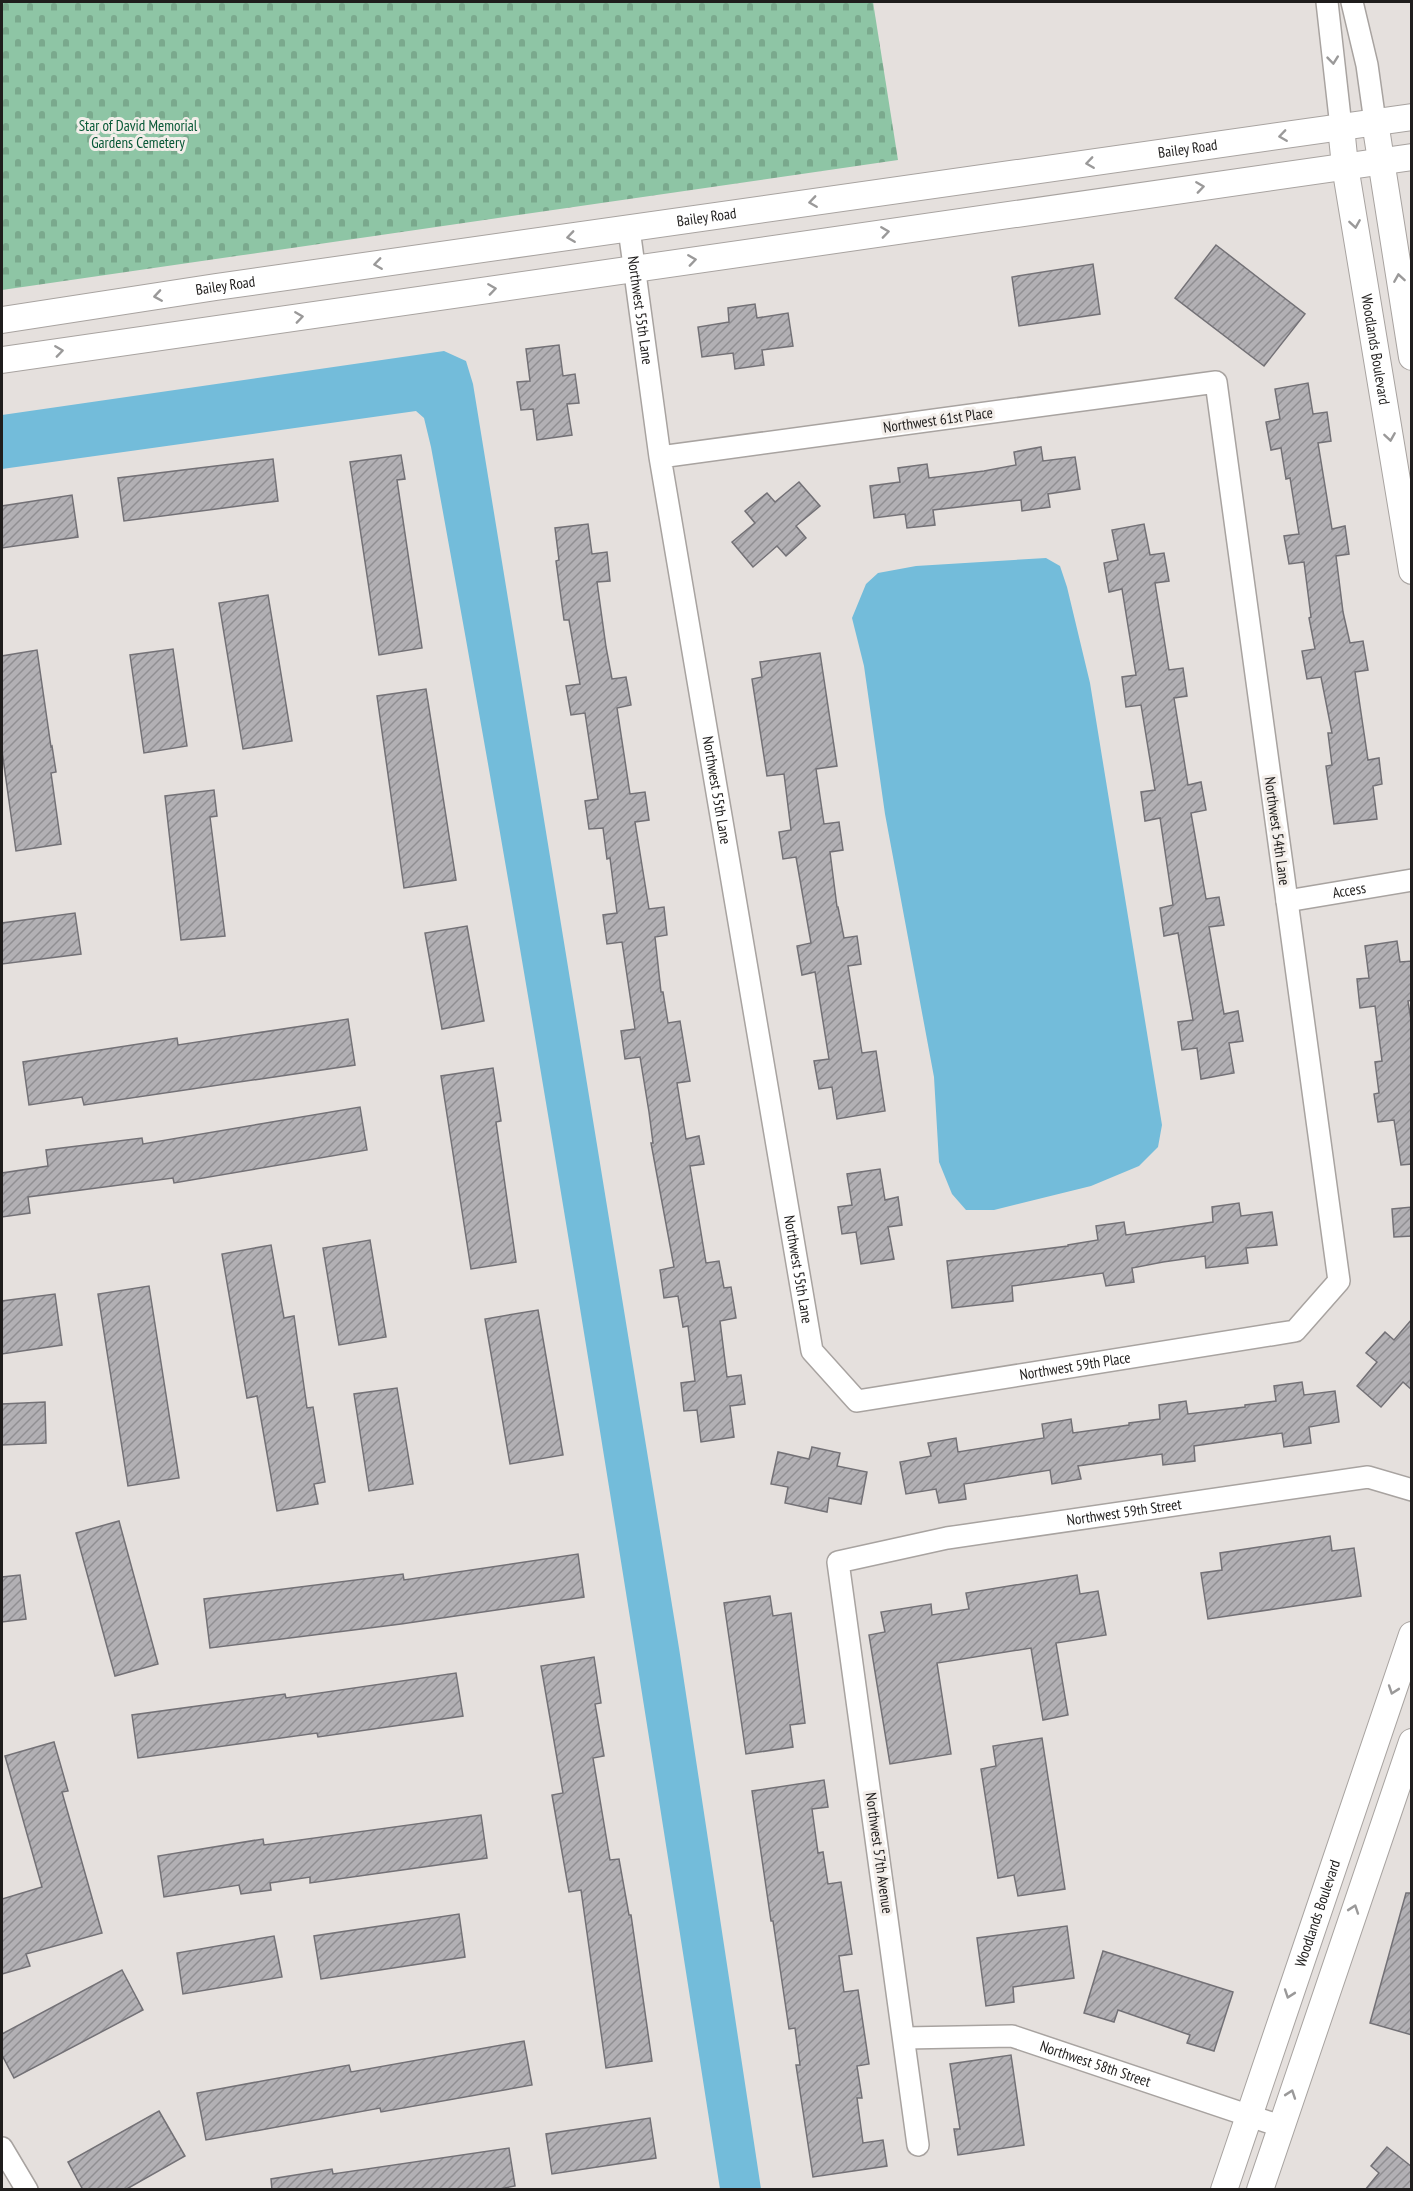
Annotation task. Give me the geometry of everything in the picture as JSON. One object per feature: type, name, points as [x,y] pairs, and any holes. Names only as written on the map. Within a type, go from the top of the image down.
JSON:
[{"type":"street","points":[[1327,2],[1341,127]]},
{"type":"street","points":[[1352,2],[1367,65],[1379,161],[1412,357]]},
{"type":"street","name":"Bailey Road","points":[[2,320],[1412,117]]},
{"type":"street","name":"Woodlands Boulevard","points":[[1341,127],[1345,166],[1412,571]]},
{"type":"street","points":[[2,360],[1412,157]]},
{"type":"street","name":"Northwest 55th Lane","points":[[629,229],[660,457],[812,1351]]},
{"type":"street","name":"Northwest 61st Place","points":[[660,457],[1216,382]]},
{"type":"street","name":"Northwest 54th Lane","points":[[1216,382],[1338,1281]]},
{"type":"street","name":"Access","points":[[1287,901],[1412,880]]},
{"type":"street","name":"Northwest 59th Place","points":[[812,1351],[857,1401],[1295,1331],[1338,1281]]},
{"type":"street","name":"Northwest 59th Street","points":[[838,1562],[947,1538],[1368,1477],[1412,1490]]},
{"type":"street","name":"Northwest 57th Avenue","points":[[838,1562],[918,2145]]},
{"type":"street","name":"Woodlands Boulevard","points":[[1224,2190],[1247,2115],[1412,1635]]},
{"type":"street","points":[[1260,2190],[1412,1742]]},
{"type":"street","name":"Northwest 58th Street","points":[[905,2038],[1012,2036],[1280,2126]]},
{"type":"street","points":[[2,2148],[27,2190]]},
{"type":"green space","name":"Star of David Memorial Gardens Cemetery","points":[[2,2],[873,2],[898,160],[2,290]]},
{"type":"water","points":[[444,351],[466,361],[473,384],[679,1648],[761,2189],[720,2189],[617,1535],[545,1099],[470,664],[424,418],[416,411],[2,469],[2,415]]},
{"type":"water","points":[[1046,558],[1060,566],[1090,683],[1162,1125],[1158,1147],[1139,1166],[1091,1186],[994,1210],[966,1210],[952,1194],[939,1162],[934,1077],[885,814],[864,666],[852,618],[866,584],[878,573],[916,566]]},
{"type":"building","points":[[1216,245],[1305,314],[1264,366],[1175,298]]},
{"type":"building","points":[[1093,264],[1100,314],[1019,326],[1012,277]]},
{"type":"building","points":[[755,304],[757,318],[788,313],[793,346],[762,350],[764,365],[735,369],[733,353],[702,357],[698,327],[729,322],[728,308]]},
{"type":"building","points":[[559,345],[563,376],[575,374],[579,403],[567,404],[572,435],[537,440],[533,409],[521,410],[517,382],[530,381],[526,349]]},
{"type":"building","points":[[1308,383],[1313,414],[1327,412],[1331,441],[1318,443],[1332,529],[1345,526],[1349,554],[1336,556],[1343,612],[1350,643],[1363,641],[1368,670],[1355,672],[1368,760],[1379,758],[1382,784],[1373,786],[1377,819],[1334,824],[1326,766],[1332,765],[1328,733],[1332,733],[1321,677],[1307,679],[1302,651],[1315,649],[1309,618],[1311,617],[1304,562],[1289,564],[1284,536],[1299,534],[1290,478],[1286,479],[1281,448],[1271,450],[1266,422],[1280,419],[1275,389]]},
{"type":"building","points":[[1041,447],[1043,461],[1075,457],[1080,489],[1048,494],[1050,507],[1022,511],[1021,500],[933,510],[935,525],[907,528],[905,514],[874,518],[870,486],[900,482],[898,468],[927,464],[929,478],[984,471],[1016,465],[1014,452]]},
{"type":"building","points":[[401,455],[405,479],[397,480],[422,648],[379,655],[350,462]]},
{"type":"building","points":[[273,459],[278,501],[124,521],[118,478]]},
{"type":"building","points":[[799,482],[820,506],[796,526],[806,538],[786,556],[777,546],[753,567],[732,542],[755,523],[745,511],[767,493],[775,502]]},
{"type":"building","points":[[72,495],[78,537],[2,548],[2,506]]},
{"type":"building","points":[[588,524],[592,554],[607,552],[610,581],[597,582],[612,679],[626,677],[631,705],[617,708],[630,794],[645,792],[649,820],[635,822],[649,909],[664,907],[667,935],[655,937],[661,992],[663,992],[668,1023],[680,1021],[690,1081],[677,1083],[686,1139],[699,1136],[704,1164],[690,1166],[706,1263],[719,1261],[724,1288],[731,1287],[736,1318],[720,1321],[727,1377],[741,1375],[745,1404],[730,1406],[734,1437],[701,1442],[697,1410],[684,1411],[681,1383],[695,1381],[688,1326],[683,1327],[678,1296],[664,1298],[660,1270],[674,1267],[651,1143],[653,1143],[640,1057],[625,1059],[621,1031],[635,1029],[622,942],[607,944],[603,915],[617,913],[610,858],[607,859],[603,828],[589,829],[585,801],[598,799],[585,713],[571,715],[566,686],[580,684],[569,620],[564,620],[556,561],[559,560],[555,528]]},
{"type":"building","points":[[1144,524],[1150,555],[1164,553],[1169,581],[1155,583],[1169,670],[1183,668],[1187,696],[1174,698],[1188,785],[1201,782],[1206,810],[1191,813],[1206,899],[1219,897],[1224,925],[1209,927],[1224,1014],[1238,1011],[1243,1041],[1229,1043],[1234,1073],[1201,1079],[1197,1048],[1182,1050],[1178,1022],[1193,1020],[1178,933],[1164,936],[1160,908],[1173,905],[1160,818],[1145,821],[1141,792],[1155,790],[1141,705],[1126,707],[1122,677],[1136,675],[1122,589],[1109,592],[1104,563],[1118,560],[1112,530]]},
{"type":"building","points":[[268,595],[292,741],[243,749],[219,603]]},
{"type":"building","points":[[173,649],[187,746],[144,753],[130,655]]},
{"type":"building","points":[[37,650],[56,772],[51,773],[61,844],[16,851],[2,751],[2,656]]},
{"type":"building","points":[[820,653],[837,766],[816,769],[824,824],[839,822],[843,850],[830,852],[837,907],[844,938],[857,936],[861,964],[848,966],[862,1053],[876,1051],[885,1111],[837,1119],[832,1087],[819,1089],[814,1061],[829,1059],[815,972],[802,975],[797,946],[811,943],[796,857],[783,859],[779,832],[791,830],[784,774],[767,776],[752,679],[762,677],[760,662]]},
{"type":"building","points":[[426,689],[456,880],[404,888],[377,696]]},
{"type":"building","points":[[214,790],[217,816],[210,817],[225,936],[181,940],[165,796]]},
{"type":"building","points":[[75,913],[81,954],[2,964],[2,923]]},
{"type":"building","points":[[467,926],[484,1021],[442,1029],[425,933]]},
{"type":"building","points":[[1397,941],[1400,962],[1412,961],[1412,1000],[1408,1001],[1412,1026],[1412,1164],[1401,1165],[1394,1120],[1378,1122],[1374,1094],[1379,1093],[1375,1062],[1382,1061],[1375,1006],[1360,1008],[1357,979],[1369,978],[1365,946]]},
{"type":"building","points":[[348,1019],[355,1065],[84,1105],[82,1097],[29,1105],[23,1062],[177,1038],[178,1045]]},
{"type":"building","points":[[493,1068],[501,1121],[496,1122],[516,1262],[471,1269],[441,1076]]},
{"type":"building","points":[[360,1107],[367,1150],[174,1183],[173,1178],[28,1197],[30,1213],[2,1217],[2,1173],[48,1166],[46,1150],[142,1138],[143,1144]]},
{"type":"building","points":[[880,1169],[885,1200],[898,1197],[902,1225],[888,1227],[894,1259],[861,1264],[856,1232],[842,1234],[838,1207],[852,1205],[847,1174]]},
{"type":"building","points":[[1239,1203],[1241,1216],[1272,1212],[1277,1245],[1246,1248],[1248,1263],[1206,1268],[1205,1256],[1163,1262],[1132,1268],[1134,1282],[1106,1286],[1103,1273],[1012,1286],[1013,1301],[952,1308],[947,1261],[1068,1246],[1098,1240],[1096,1226],[1124,1222],[1126,1235],[1213,1222],[1212,1207]]},
{"type":"building","points":[[1412,1207],[1412,1236],[1394,1237],[1392,1209]]},
{"type":"building","points":[[370,1240],[386,1337],[339,1345],[323,1248]]},
{"type":"building","points":[[271,1245],[284,1318],[294,1316],[307,1408],[313,1407],[325,1482],[314,1484],[318,1504],[277,1511],[257,1396],[247,1398],[222,1254]]},
{"type":"building","points":[[149,1286],[179,1478],[128,1486],[98,1294]]},
{"type":"building","points":[[55,1294],[62,1345],[2,1354],[2,1301]]},
{"type":"building","points":[[538,1310],[563,1455],[510,1464],[485,1319]]},
{"type":"building","points":[[1412,1319],[1412,1390],[1403,1382],[1381,1407],[1357,1386],[1377,1362],[1366,1353],[1385,1332],[1394,1340]]},
{"type":"building","points":[[1302,1382],[1304,1395],[1335,1391],[1339,1422],[1309,1427],[1311,1443],[1284,1447],[1282,1433],[1194,1446],[1195,1461],[1163,1465],[1162,1454],[1078,1466],[1081,1479],[1052,1484],[1050,1470],[964,1484],[966,1499],[939,1503],[936,1489],[906,1494],[900,1462],[931,1456],[928,1443],[956,1438],[958,1452],[1044,1438],[1042,1424],[1071,1419],[1073,1433],[1129,1425],[1129,1423],[1160,1419],[1159,1405],[1186,1401],[1188,1414],[1245,1407],[1245,1405],[1276,1401],[1274,1386]]},
{"type":"building","points":[[397,1388],[413,1484],[369,1491],[354,1394]]},
{"type":"building","points":[[45,1402],[46,1443],[2,1445],[2,1404]]},
{"type":"building","points":[[812,1447],[840,1453],[837,1466],[867,1472],[861,1504],[829,1498],[827,1512],[785,1503],[788,1487],[771,1484],[778,1452],[809,1459]]},
{"type":"building","points":[[119,1521],[158,1664],[115,1676],[76,1533]]},
{"type":"building","points":[[1330,1536],[1332,1551],[1354,1548],[1361,1596],[1208,1619],[1201,1573],[1222,1570],[1220,1553]]},
{"type":"building","points":[[578,1554],[584,1597],[401,1624],[210,1648],[204,1599],[403,1574],[404,1580]]},
{"type":"building","points":[[20,1575],[26,1619],[2,1622],[2,1577]]},
{"type":"building","points":[[1077,1575],[1080,1594],[1098,1591],[1106,1635],[1056,1643],[1068,1715],[1043,1720],[1031,1648],[937,1663],[951,1754],[890,1764],[869,1635],[885,1632],[881,1612],[931,1604],[932,1615],[969,1609],[966,1593]]},
{"type":"building","points":[[770,1596],[773,1616],[791,1613],[805,1723],[790,1725],[793,1747],[746,1754],[724,1603]]},
{"type":"building","points":[[594,1657],[601,1703],[595,1704],[604,1756],[593,1758],[610,1860],[619,1859],[629,1915],[631,1915],[652,2061],[606,2068],[581,1890],[569,1892],[552,1795],[563,1793],[541,1666]]},
{"type":"building","points":[[456,1673],[463,1716],[318,1737],[317,1733],[138,1758],[132,1715],[285,1694],[286,1698]]},
{"type":"building","points":[[1042,1738],[1065,1889],[1018,1896],[1014,1875],[998,1878],[981,1769],[996,1766],[993,1746]]},
{"type":"building","points":[[54,1742],[68,1791],[62,1792],[102,1933],[26,1954],[30,1966],[2,1974],[2,1899],[42,1887],[5,1756]]},
{"type":"building","points":[[824,1780],[828,1807],[812,1809],[818,1853],[823,1852],[828,1884],[841,1882],[852,1954],[839,1956],[844,1992],[858,1990],[869,2064],[857,2066],[862,2098],[857,2098],[863,2143],[883,2140],[887,2166],[813,2177],[796,2065],[800,2065],[795,2028],[789,2029],[752,1791]]},
{"type":"building","points":[[481,1815],[487,1858],[310,1883],[310,1877],[270,1883],[271,1890],[241,1894],[239,1885],[164,1897],[158,1856],[263,1839],[264,1845]]},
{"type":"building","points":[[1406,1893],[1412,1893],[1412,2035],[1370,2023]]},
{"type":"building","points":[[459,1914],[465,1957],[321,1979],[314,1936]]},
{"type":"building","points":[[1067,1926],[1074,1978],[1013,1987],[1014,2002],[986,2006],[977,1938]]},
{"type":"building","points":[[274,1936],[282,1977],[183,1994],[177,1953]]},
{"type":"building","points":[[1103,1951],[1233,1992],[1214,2051],[1187,2043],[1190,2035],[1118,2010],[1114,2022],[1084,2013]]},
{"type":"building","points":[[122,1970],[143,2010],[14,2078],[2,2055],[2,2034]]},
{"type":"building","points":[[524,2041],[532,2085],[381,2112],[380,2108],[206,2140],[197,2093],[349,2065],[351,2072]]},
{"type":"building","points":[[1011,2055],[1024,2145],[958,2155],[954,2129],[960,2129],[950,2064]]},
{"type":"building","points":[[159,2111],[185,2156],[125,2190],[83,2190],[68,2162]]},
{"type":"building","points":[[650,2118],[656,2158],[552,2174],[546,2134]]},
{"type":"building","points":[[1387,2147],[1412,2167],[1412,2190],[1365,2190],[1379,2173],[1371,2166]]},
{"type":"building","points":[[509,2148],[515,2186],[494,2190],[272,2190],[271,2179],[332,2169],[333,2174]]}]
